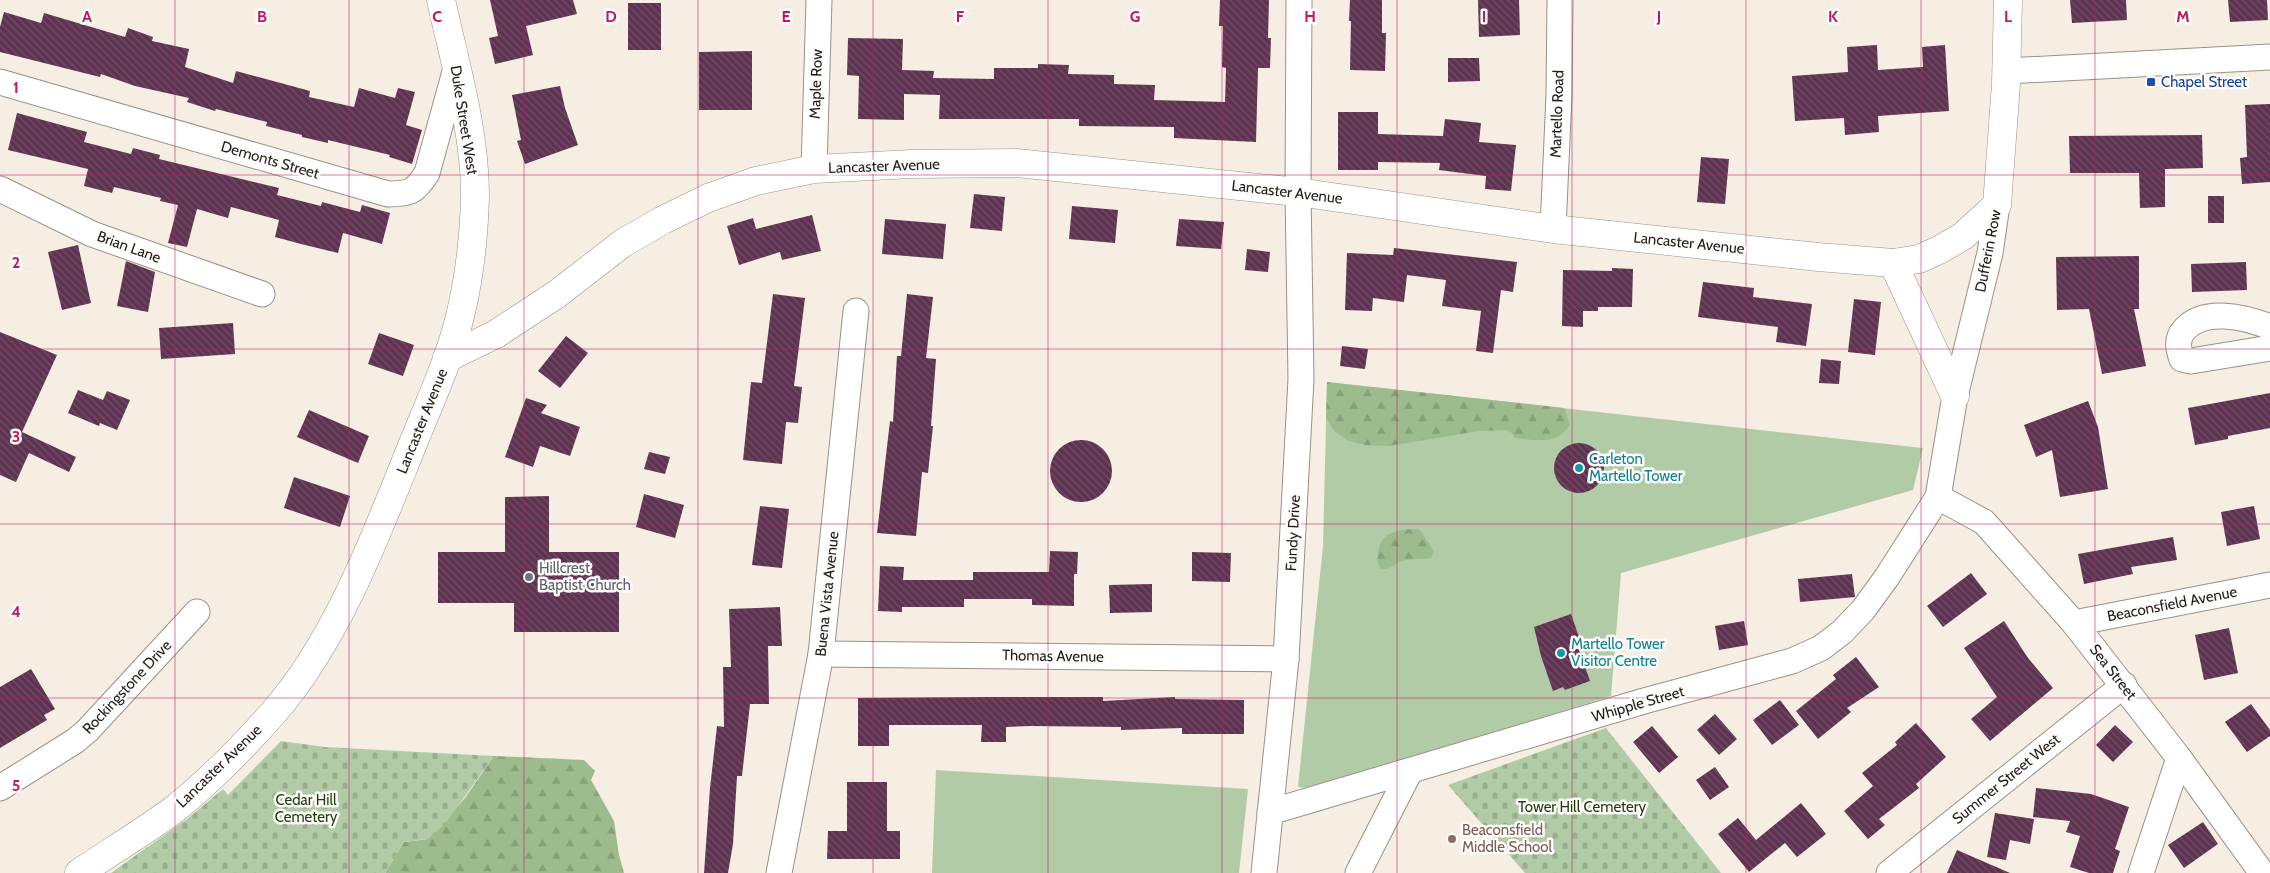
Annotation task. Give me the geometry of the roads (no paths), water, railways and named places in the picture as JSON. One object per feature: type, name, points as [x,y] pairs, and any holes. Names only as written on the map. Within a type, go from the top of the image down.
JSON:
[{"type":"street","name":"Duke Street West","points":[[441,0],[470,134],[475,196],[471,252],[464,295],[447,358]]},
{"type":"street","name":"Maple Row","points":[[814,169],[819,0]]},
{"type":"street","name":"Fundy Drive","points":[[1264,873],[1286,659],[1301,379],[1298,192],[1299,0]]},
{"type":"street","name":"Martello Road","points":[[1553,229],[1559,96],[1560,0]]},
{"type":"street","name":"Dufferin Row","points":[[1938,497],[1955,396],[1990,253],[1997,205],[2006,71],[2008,0]]},
{"type":"street","points":[[2006,71],[2270,58]]},
{"type":"street","name":"Demonts Street","points":[[0,82],[388,194],[404,194],[417,188],[427,174],[456,68]]},
{"type":"street","name":"Lancaster Avenue","points":[[79,873],[171,811],[206,782],[274,712],[301,676],[322,642],[354,582],[397,484],[447,358],[496,334],[557,294],[624,243],[663,220],[708,198],[756,181],[814,169],[912,164],[1016,163],[1298,192],[1553,229],[1818,257],[1894,263],[1918,259],[1939,250],[1963,236],[1997,205]]},
{"type":"street","name":"Brian Lane","points":[[0,189],[92,234],[262,294]]},
{"type":"street","points":[[1894,263],[1955,396]]},
{"type":"street","name":"Buena Vista Avenue","points":[[779,873],[821,654],[856,312]]},
{"type":"street","points":[[2270,327],[2236,318],[2206,317],[2197,319],[2189,324],[2178,340],[2178,350],[2182,359],[2191,362],[2270,348]]},
{"type":"street","name":"Sea Street","points":[[1938,497],[1984,522],[2074,623],[2179,758],[2262,873]]},
{"type":"street","name":"Whipple Street","points":[[1270,812],[1644,701],[1792,662],[1821,648],[1842,632],[1863,610],[1887,577],[1938,497]]},
{"type":"street","name":"Beaconsfield Avenue","points":[[2074,623],[2270,585]]},
{"type":"street","name":"Rockingstone Drive","points":[[0,788],[69,745],[87,731],[197,612]]},
{"type":"street","name":"Thomas Avenue","points":[[821,654],[1286,659]]},
{"type":"street","name":"Summer Street West","points":[[1889,873],[2124,685]]},
{"type":"street","points":[[2141,873],[2179,758]]},
{"type":"street","points":[[1358,873],[1410,771]]},
{"type":"place","name":"Chapel Street","points":[[2151,82]]},
{"type":"place","name":"Carleton Martello Tower","points":[[1579,468]]},
{"type":"place","name":"Hillcrest Baptist Church","points":[[529,577]]},
{"type":"place","name":"Martello Tower Visitor Centre","points":[[1561,653]]},
{"type":"place","name":"Beaconsfield Middle School","points":[[1452,839]]},
{"type":"park label","name":"Tower Hill Cemetery","points":[[1582,807]]},
{"type":"park label","name":"Cedar Hill Cemetery","points":[[306,808]]}]
